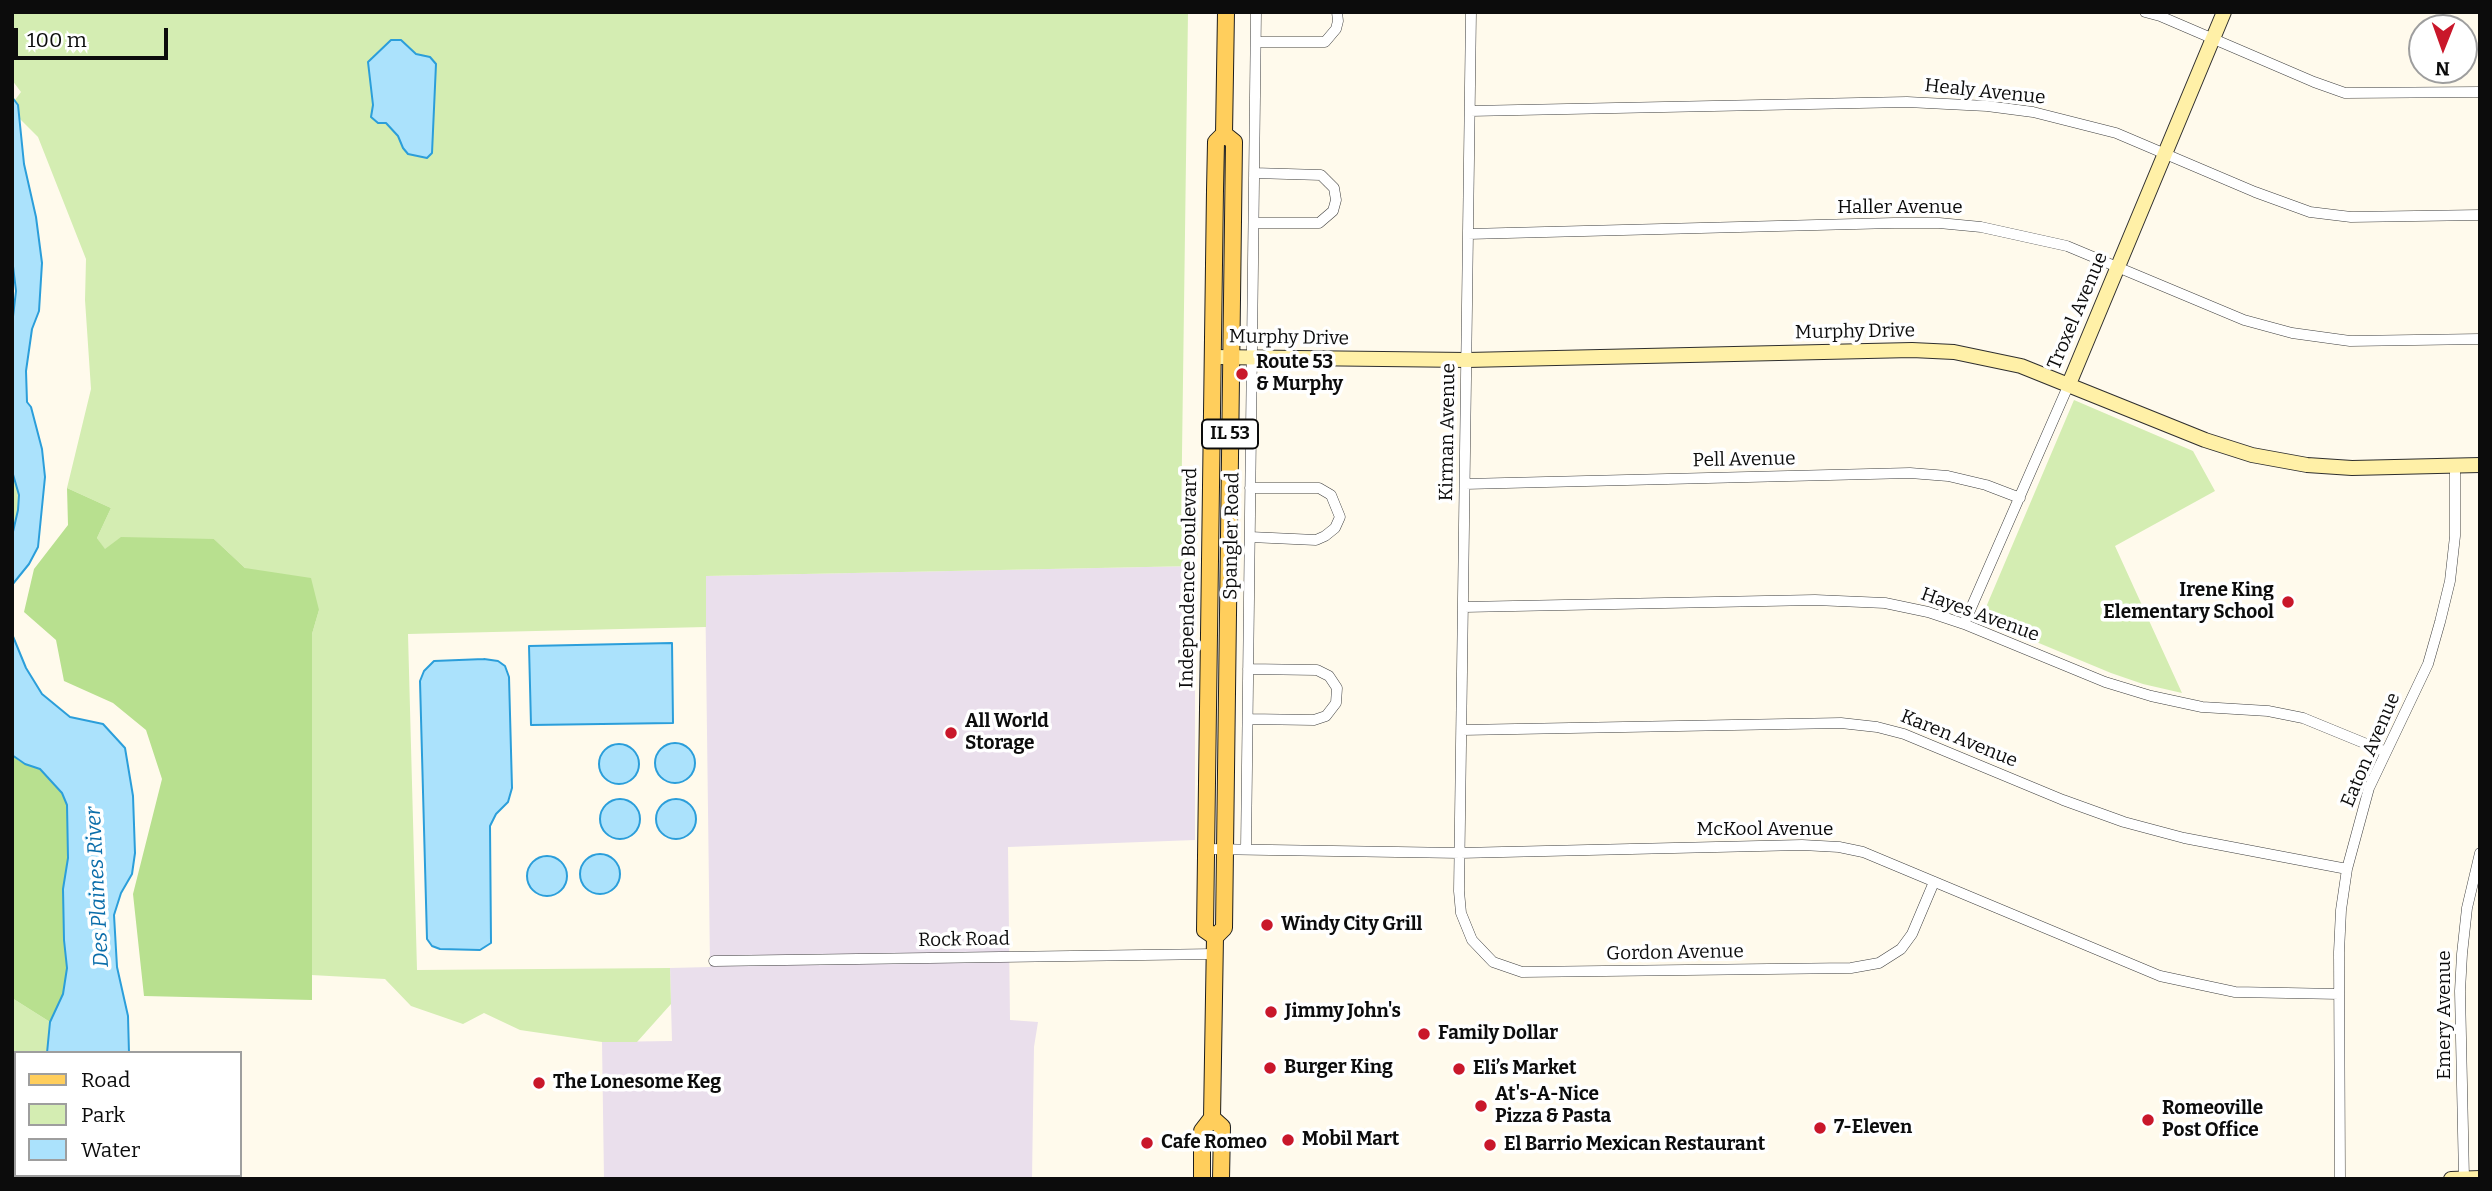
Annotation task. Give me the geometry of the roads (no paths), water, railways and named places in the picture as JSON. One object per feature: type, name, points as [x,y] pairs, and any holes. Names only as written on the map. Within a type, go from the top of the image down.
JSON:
[{"type":"main road","name":"Independence Boulevard","points":[[1215,937],[1205,930],[1216,142],[1224,134],[1226,12]]},
{"type":"main road","name":"Independence Boulevard","points":[[1202,1179],[1202,1131],[1212,1118],[1215,937],[1224,928],[1234,142],[1224,134]]},
{"type":"main road","name":"Independence Boulevard","points":[[1212,1118],[1222,1127],[1221,1179]]},
{"type":"street","name":"Spangler Road","points":[[1246,849],[1256,12]]},
{"type":"street","points":[[1256,42],[1325,43],[1336,29],[1337,12]]},
{"type":"street","name":"Kirman Avenue","points":[[1460,853],[1471,12]]},
{"type":"street","points":[[2145,12],[2345,93],[2480,92]]},
{"type":"street","name":"Troxel Avenue","points":[[1964,624],[2069,384],[2224,12]]},
{"type":"street","name":"Healy Avenue","points":[[1470,111],[1907,102],[2009,108],[2116,134],[2310,212],[2351,217],[2480,215]]},
{"type":"street","points":[[1254,173],[1321,175],[1334,188],[1336,200],[1333,211],[1319,223],[1254,223]]},
{"type":"street","name":"Haller Avenue","points":[[1468,233],[1939,223],[1981,227],[2067,246],[2244,320],[2292,334],[2350,341],[2480,339]]},
{"type":"street","name":"Murphy Drive","points":[[1213,357],[1467,360],[1930,350],[1992,358],[2021,366],[2205,440],[2285,462],[2352,468],[2480,465]]},
{"type":"street","name":"Eaton Avenue","points":[[2340,1179],[2339,994],[2341,910],[2347,869],[2369,788],[2428,664],[2441,622],[2450,581],[2455,536],[2455,466]]},
{"type":"street","name":"Pell Avenue","points":[[1465,484],[1910,473],[1948,476],[1986,485],[2020,498]]},
{"type":"street","points":[[1250,488],[1319,488],[1331,495],[1339,517],[1335,528],[1316,540],[1250,537]]},
{"type":"street","name":"Hayes Avenue","points":[[1464,607],[1843,600],[1885,603],[1910,607],[1964,624],[2105,682],[2151,696],[2202,708],[2268,711],[2303,718],[2386,751]]},
{"type":"street","points":[[1248,669],[1317,670],[1329,676],[1336,688],[1336,703],[1326,716],[1314,720],[1248,719]]},
{"type":"street","name":"Karen Avenue","points":[[1462,730],[1841,723],[1877,727],[1904,734],[2063,800],[2124,822],[2183,838],[2347,869]]},
{"type":"street","name":"McKool Avenue","points":[[1206,849],[1460,853],[1829,846],[1863,852],[2160,976],[2235,992],[2339,994]]},
{"type":"street","name":"Gordon Avenue","points":[[1460,853],[1461,913],[1472,940],[1493,962],[1522,972],[1866,966],[1892,956],[1908,941],[1934,883]]},
{"type":"street","name":"Emery Avenue","points":[[2464,1178],[2461,979],[2467,908],[2480,853]]},
{"type":"street","name":"Rock Road","points":[[714,961],[1215,954]]},
{"type":"street","points":[[2451,1179],[2480,1178]]},
{"type":"water","points":[[391,40],[401,40],[416,54],[430,57],[436,64],[432,153],[427,158],[408,154],[398,136],[386,123],[378,123],[371,117],[373,105],[368,62]]},
{"type":"water","points":[[12,97],[18,105],[24,164],[36,217],[42,263],[39,311],[32,329],[26,371],[27,402],[31,407],[42,449],[45,477],[38,547],[29,564],[12,585],[12,536],[19,495],[12,471],[12,325],[16,291],[12,258]]},
{"type":"water","name":"Des Plaines River","points":[[12,634],[26,668],[42,694],[70,717],[103,724],[125,748],[133,796],[135,853],[132,874],[121,893],[114,915],[117,967],[128,1016],[129,1051],[47,1051],[50,1022],[63,994],[67,968],[63,889],[68,858],[67,805],[62,793],[40,769],[25,764],[12,755]]},
{"type":"water","points":[[672,643],[673,723],[531,725],[529,646]]},
{"type":"water","points":[[434,661],[498,661],[505,666],[509,677],[512,788],[508,802],[496,814],[490,826],[491,943],[480,950],[440,949],[432,946],[427,939],[420,681],[424,671]]},
{"type":"water","points":[[675,743],[683,744],[689,749],[694,755],[694,771],[689,777],[683,782],[675,783],[667,782],[661,777],[656,771],[655,763],[656,755],[661,749],[667,744]]},
{"type":"water","points":[[619,744],[627,745],[633,750],[638,756],[638,772],[633,778],[627,783],[619,784],[611,783],[605,778],[600,772],[599,764],[600,756],[605,750],[611,745]]},
{"type":"water","points":[[620,799],[628,800],[634,805],[639,811],[639,827],[634,833],[628,838],[620,839],[612,838],[606,833],[601,827],[600,819],[601,811],[606,805],[612,800]]},
{"type":"water","points":[[676,799],[684,800],[690,805],[695,811],[695,827],[690,833],[684,838],[676,839],[668,838],[662,833],[657,827],[656,819],[657,811],[662,805],[668,800]]},
{"type":"water","points":[[600,854],[608,855],[614,860],[619,866],[619,882],[614,888],[608,893],[600,894],[592,893],[586,888],[581,882],[580,874],[581,866],[586,860],[592,855]]},
{"type":"water","points":[[547,856],[555,857],[561,862],[566,868],[566,884],[561,890],[555,895],[547,896],[539,895],[533,890],[528,884],[527,876],[528,868],[533,862],[539,857]]},
{"type":"water","points":[[13,1157],[14,1177],[137,1179],[12,1179]]},
{"type":"place","name":"Route 53 & Murphy","points":[[1242,374]]},
{"type":"place","name":"Irene King Elementary School","points":[[2288,602]]},
{"type":"place","name":"All World Storage","points":[[951,733]]},
{"type":"place","name":"Windy City Grill","points":[[1267,925]]},
{"type":"place","name":"Jimmy John's","points":[[1271,1012]]},
{"type":"place","name":"Family Dollar","points":[[1424,1034]]},
{"type":"place","name":"Burger King","points":[[1270,1068]]},
{"type":"place","name":"Eli’s Market","points":[[1459,1069]]},
{"type":"place","name":"The Lonesome Keg","points":[[539,1083]]},
{"type":"place","name":"At's-A-Nice Pizza & Pasta","points":[[1481,1106]]},
{"type":"place","name":"Romeoville Post Office","points":[[2148,1120]]},
{"type":"place","name":"7-Eleven","points":[[1820,1128]]},
{"type":"place","name":"Mobil Mart","points":[[1288,1140]]},
{"type":"place","name":"Cafe Romeo","points":[[1147,1143]]},
{"type":"place","name":"El Barrio Mexican Restaurant","points":[[1490,1145]]}]
